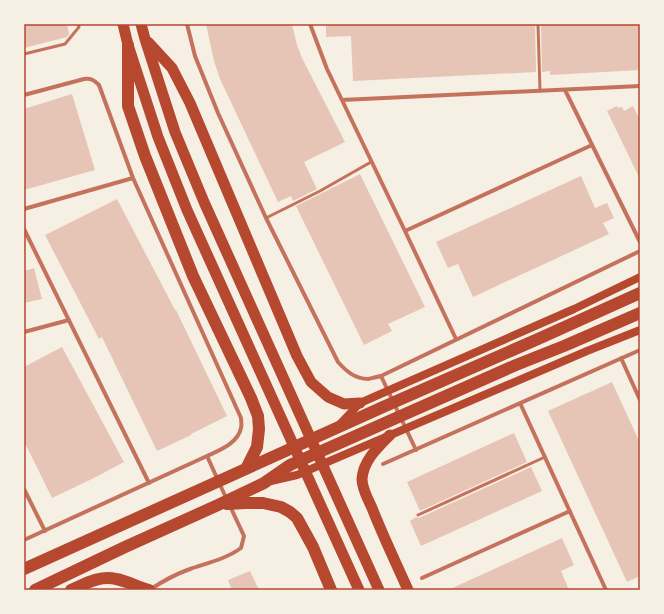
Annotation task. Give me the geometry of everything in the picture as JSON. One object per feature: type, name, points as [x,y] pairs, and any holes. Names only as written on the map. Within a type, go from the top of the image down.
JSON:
[{"type":"highway","points":[[123,24],[128,45],[158,137],[187,210],[359,590]]},
{"type":"highway","points":[[141,24],[175,132],[204,202],[378,590]]},
{"type":"highway","points":[[145,39],[172,68],[190,103],[296,356],[312,382],[328,398],[344,404],[360,404]]},
{"type":"highway","points":[[128,45],[128,106],[145,156],[193,276],[251,398],[258,416],[259,430],[257,447],[246,469]]},
{"type":"highway","points":[[24,569],[337,427],[640,293]]},
{"type":"highway","points":[[35,590],[264,483],[290,465],[640,313]]},
{"type":"highway","points":[[390,435],[377,448],[369,459],[362,478],[363,486],[378,524],[408,590]]},
{"type":"highway","points":[[218,505],[263,503],[290,512],[297,518],[313,546],[331,590]]},
{"type":"highway","points":[[71,590],[101,578],[115,578],[149,590]]},
{"type":"main road","points":[[337,427],[360,404],[574,309],[640,277]]},
{"type":"main road","points":[[264,483],[296,475],[640,330]]},
{"type":"street","points":[[187,24],[195,56],[218,113],[266,218],[338,362],[346,371],[356,377],[369,379],[381,376],[640,251]]},
{"type":"street","points":[[310,24],[327,68],[456,339]]},
{"type":"street","points":[[24,95],[84,79],[93,80],[99,85],[133,178],[242,418],[241,429],[237,437],[230,444],[24,540]]},
{"type":"street","points":[[342,100],[640,86]]},
{"type":"street","points":[[565,90],[640,242]]},
{"type":"street","points":[[405,231],[592,145]]},
{"type":"street","points":[[24,209],[133,178]]},
{"type":"street","points":[[24,230],[149,483]]},
{"type":"street","points":[[24,332],[69,320]]},
{"type":"street","points":[[383,464],[640,350]]},
{"type":"street","points":[[621,358],[640,400]]},
{"type":"street","points":[[381,376],[416,450]]},
{"type":"street","points":[[520,403],[606,590]]},
{"type":"street","points":[[149,590],[169,578],[233,554],[241,548],[244,536],[207,456]]},
{"type":"street","points":[[24,489],[45,531]]},
{"type":"street","points":[[422,578],[570,512]]},
{"type":"lane","points":[[24,54],[65,44],[79,27],[78,24]]},
{"type":"lane","points":[[538,24],[540,91]]},
{"type":"lane","points":[[266,218],[320,191],[371,162]]},
{"type":"lane","points":[[418,515],[545,457]]},
{"type":"building","points":[[24,24],[67,24],[69,34],[67,37],[24,48]]},
{"type":"building","points":[[206,24],[292,24],[302,58],[345,142],[304,162],[317,189],[293,201],[291,196],[278,202],[220,79],[214,61]]},
{"type":"building","points":[[326,24],[535,24],[536,72],[353,81],[351,36],[326,37]]},
{"type":"building","points":[[541,24],[640,24],[640,70],[550,75],[550,71],[542,72]]},
{"type":"building","points":[[72,94],[95,170],[24,190],[24,109]]},
{"type":"building","points":[[617,106],[618,108],[622,107],[624,111],[633,106],[640,120],[640,179],[607,111]]},
{"type":"building","points":[[360,174],[425,307],[388,324],[392,331],[364,345],[296,206]]},
{"type":"building","points":[[581,176],[595,208],[607,203],[614,218],[603,223],[609,234],[473,297],[458,264],[448,268],[436,242]]},
{"type":"building","points":[[117,199],[176,310],[227,416],[157,451],[102,337],[99,339],[45,235]]},
{"type":"building","points":[[34,268],[42,299],[24,303],[24,271]]},
{"type":"building","points":[[62,347],[124,462],[52,498],[24,441],[24,367]]},
{"type":"building","points":[[612,382],[640,443],[640,576],[627,582],[548,411]]},
{"type":"building","points":[[514,433],[527,462],[420,511],[407,482]]},
{"type":"building","points":[[531,467],[542,491],[421,546],[410,521],[416,517],[419,518]]},
{"type":"building","points":[[562,538],[574,565],[561,571],[569,590],[448,590]]},
{"type":"building","points":[[250,571],[259,590],[232,590],[228,580]]}]
